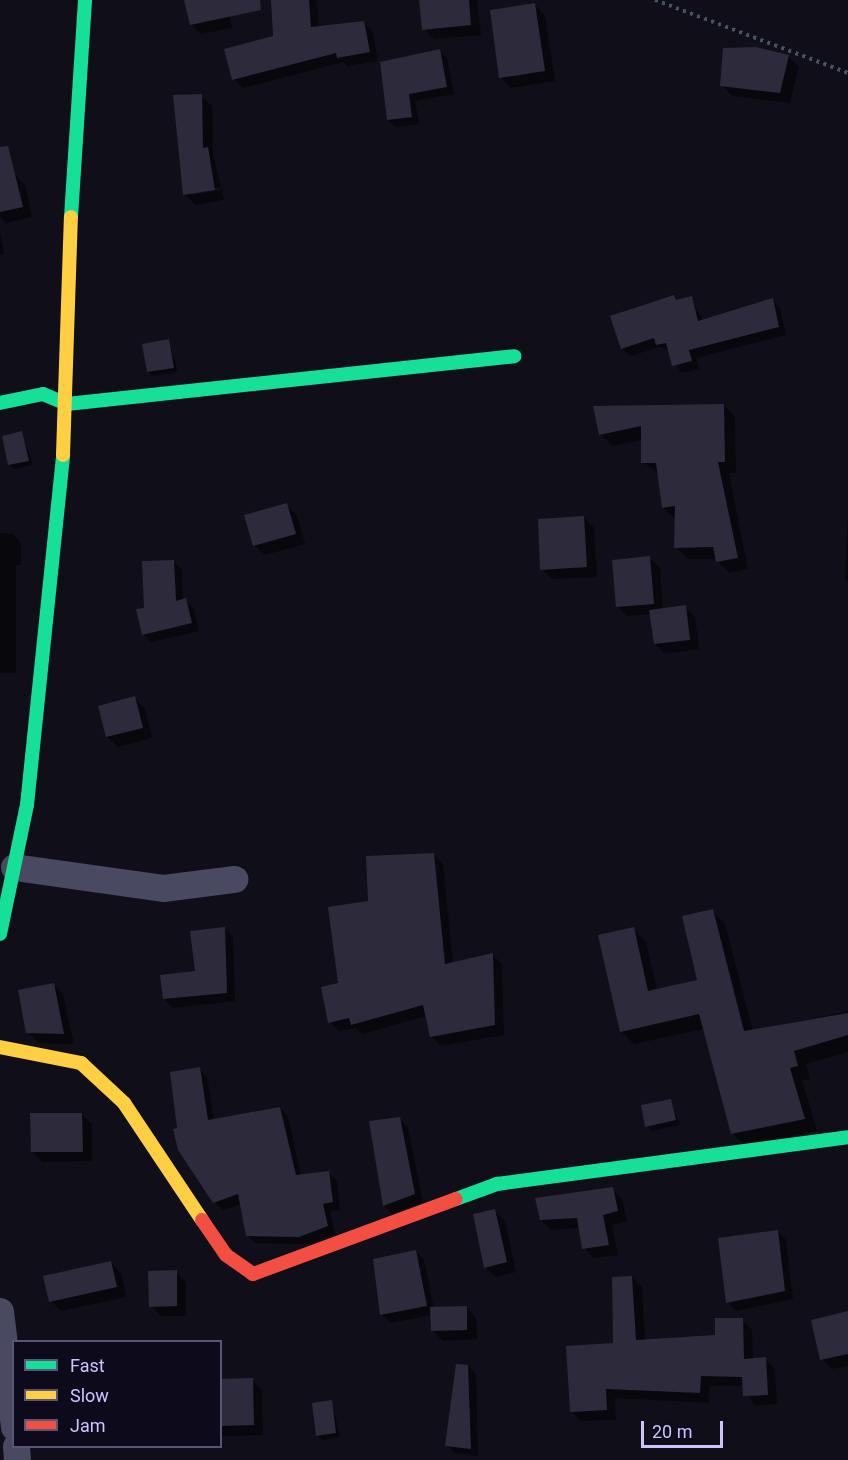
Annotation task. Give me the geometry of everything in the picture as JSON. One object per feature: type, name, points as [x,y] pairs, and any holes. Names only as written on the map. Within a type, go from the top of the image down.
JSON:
[{"type":"street","points":[[0,934],[14,867],[51,611],[67,404],[72,145],[85,0]]},
{"type":"street","points":[[0,403],[43,394],[67,404],[514,356]]},
{"type":"street","points":[[14,867],[162,888],[234,879]]},
{"type":"street","points":[[0,1047],[81,1063],[124,1103],[220,1246],[253,1274],[497,1184],[848,1137]]},
{"type":"street","points":[[0,1311],[12,1411]]},
{"type":"path","points":[[655,0],[848,73]]},
{"type":"building","points":[[184,0],[260,0],[261,10],[190,25]]},
{"type":"building","points":[[271,0],[309,0],[311,27],[364,21],[370,52],[337,58],[336,53],[232,80],[224,49],[273,36]]},
{"type":"building","points":[[419,0],[469,0],[471,25],[422,30]]},
{"type":"building","points":[[535,3],[545,71],[499,78],[490,10]]},
{"type":"building","points":[[756,47],[789,55],[780,93],[720,86],[723,48]]},
{"type":"building","points":[[440,49],[447,87],[409,94],[412,117],[387,120],[380,62]]},
{"type":"building","points":[[202,94],[203,148],[208,147],[215,190],[183,195],[173,95]]},
{"type":"building","points":[[8,146],[23,207],[0,212],[0,147]]},
{"type":"building","points":[[674,295],[676,300],[692,296],[698,321],[773,298],[779,327],[689,350],[692,361],[672,366],[666,343],[656,345],[654,338],[621,349],[610,316]]},
{"type":"building","points":[[169,339],[174,368],[147,372],[142,344]]},
{"type":"building","points":[[724,404],[725,462],[718,462],[738,558],[716,562],[713,547],[674,548],[675,506],[662,508],[656,463],[641,463],[641,426],[599,435],[593,406]]},
{"type":"building","points":[[22,431],[29,461],[8,465],[2,436]]},
{"type":"building","points":[[287,503],[296,534],[253,546],[244,515]]},
{"type":"building","points":[[584,516],[587,567],[540,570],[538,519]]},
{"type":"building","points":[[650,556],[654,604],[616,607],[612,560]]},
{"type":"building","points":[[174,560],[176,601],[186,598],[192,623],[142,635],[136,609],[144,608],[142,561]]},
{"type":"building","points":[[686,605],[690,640],[654,644],[649,610]]},
{"type":"building","points":[[135,696],[143,728],[106,737],[98,706]]},
{"type":"building","points":[[434,853],[445,964],[493,953],[495,1025],[430,1037],[423,1005],[351,1025],[349,1018],[328,1023],[321,987],[338,983],[328,907],[368,901],[366,856]]},
{"type":"building","points":[[713,909],[744,1031],[848,1013],[848,1035],[794,1051],[798,1066],[790,1068],[805,1119],[731,1134],[699,1014],[620,1032],[598,935],[634,927],[648,991],[697,980],[682,916]]},
{"type":"building","points":[[225,927],[227,993],[163,999],[160,975],[195,971],[190,931]]},
{"type":"building","points":[[54,983],[64,1034],[26,1033],[18,990]]},
{"type":"building","points":[[200,1067],[208,1120],[280,1107],[296,1175],[329,1171],[333,1202],[323,1204],[328,1226],[299,1237],[246,1236],[238,1194],[213,1203],[178,1150],[173,1129],[177,1128],[170,1072]]},
{"type":"building","points":[[671,1099],[676,1120],[645,1127],[641,1105]]},
{"type":"building","points":[[30,1113],[82,1113],[83,1152],[31,1152]]},
{"type":"building","points":[[400,1117],[415,1194],[383,1206],[369,1121]]},
{"type":"building","points":[[613,1187],[618,1211],[603,1215],[609,1245],[582,1249],[577,1218],[540,1220],[535,1198]]},
{"type":"building","points":[[495,1209],[507,1262],[484,1268],[473,1214]]},
{"type":"building","points":[[778,1230],[785,1291],[726,1303],[718,1238]]},
{"type":"building","points":[[416,1250],[427,1306],[380,1315],[373,1259]]},
{"type":"building","points":[[111,1261],[117,1287],[49,1302],[43,1276]]},
{"type":"building","points":[[177,1270],[177,1306],[149,1307],[148,1271]]},
{"type":"building","points":[[632,1276],[636,1340],[715,1335],[715,1318],[743,1318],[744,1359],[766,1357],[768,1395],[743,1396],[742,1377],[701,1376],[700,1393],[606,1389],[607,1410],[570,1412],[566,1346],[613,1343],[612,1277]]},
{"type":"building","points":[[467,1306],[467,1330],[431,1331],[430,1307]]},
{"type":"building","points":[[848,1311],[848,1354],[820,1360],[811,1320]]},
{"type":"building","points":[[456,1364],[468,1365],[471,1449],[445,1446]]},
{"type":"building","points":[[253,1378],[254,1425],[222,1426],[222,1379]]},
{"type":"building","points":[[332,1400],[336,1433],[316,1436],[312,1403]]},
{"type":"traffic: fast","points":[[71,217],[85,0]]},
{"type":"traffic: fast","points":[[0,403],[43,394],[67,404],[514,356]]},
{"type":"traffic: fast","points":[[0,934],[27,805],[63,455]]},
{"type":"traffic: fast","points":[[456,1199],[497,1184],[848,1137]]},
{"type":"traffic: slow","points":[[63,455],[71,217]]},
{"type":"traffic: slow","points":[[0,1047],[81,1063],[124,1103],[202,1220]]},
{"type":"traffic: jam","points":[[202,1220],[226,1255],[253,1274],[456,1199]]}]
